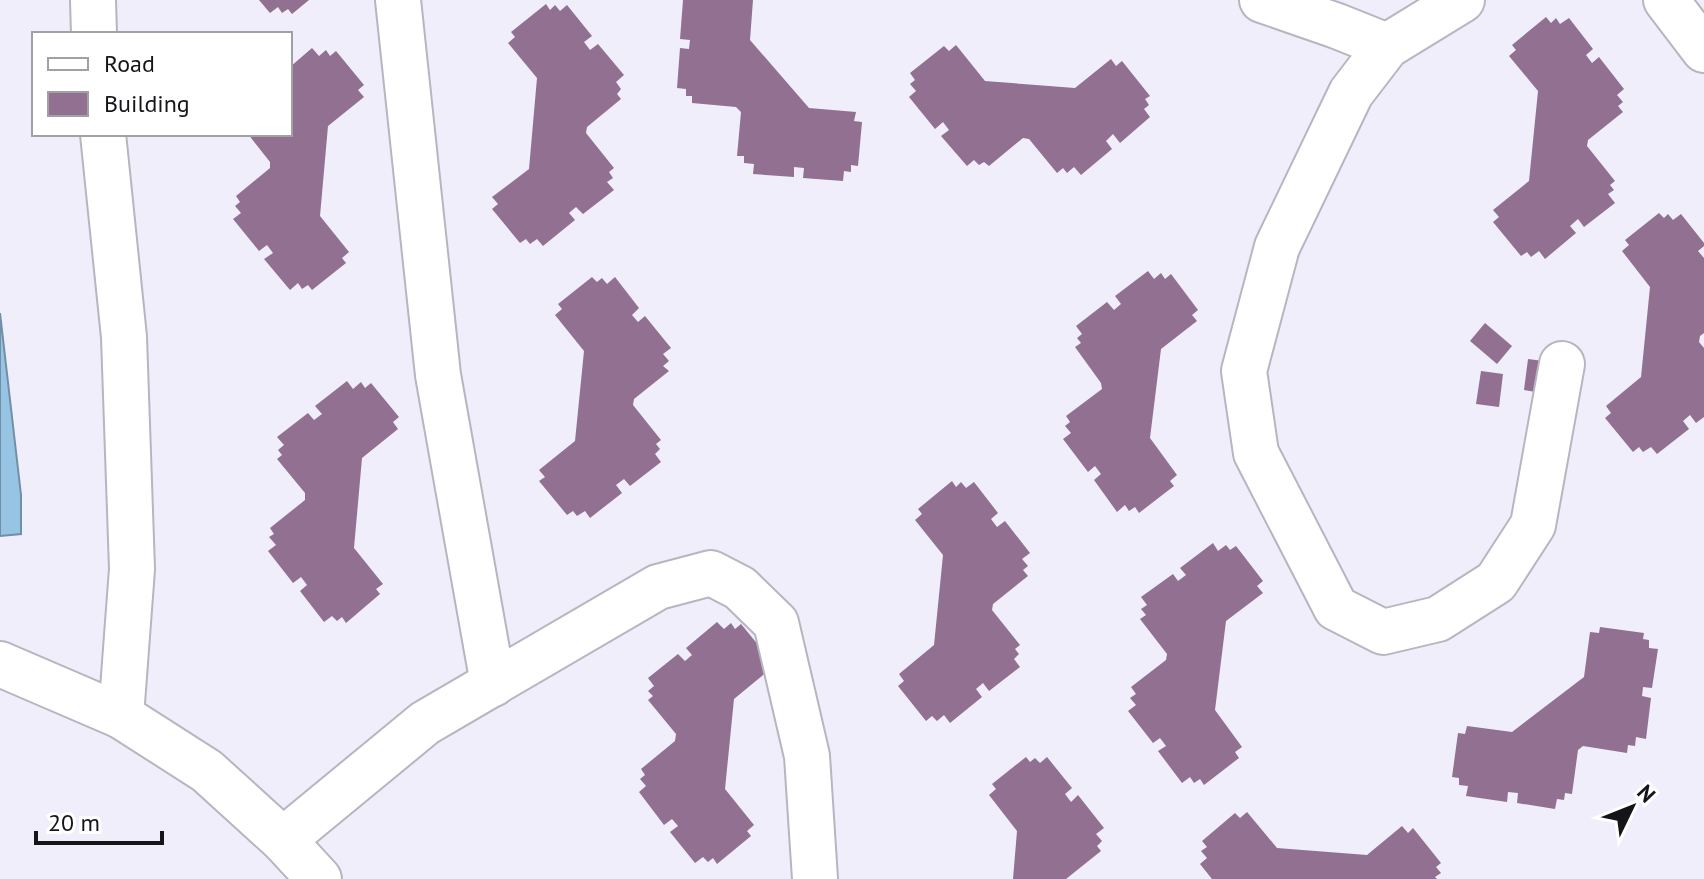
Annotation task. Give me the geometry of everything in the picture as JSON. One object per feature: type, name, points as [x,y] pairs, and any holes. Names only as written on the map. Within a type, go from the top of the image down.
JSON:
[{"type":"street","points":[[93,0],[94,32]]},
{"type":"street","points":[[398,0],[438,375],[493,684]]},
{"type":"street","points":[[1262,0],[1387,46]]},
{"type":"street","points":[[1462,0],[1387,46],[1351,93],[1277,247],[1244,371],[1256,453],[1336,608],[1383,632],[1438,619],[1496,582],[1533,525],[1562,364]]},
{"type":"street","points":[[1666,0],[1704,50]]},
{"type":"street","points":[[103,136],[124,337],[132,569],[121,716]]},
{"type":"street","points":[[283,840],[425,723],[658,587],[711,573],[740,588],[776,623],[807,756],[815,879]]},
{"type":"street","points":[[0,664],[121,716],[207,771],[283,840],[319,879]]},
{"type":"water","points":[[0,313],[21,495],[21,534],[0,536]]},
{"type":"building","points":[[259,0],[309,0],[292,14],[288,9],[282,13],[278,7],[270,13]]},
{"type":"building","points":[[683,0],[753,0],[750,40],[809,108],[856,112],[854,121],[862,122],[858,166],[851,165],[851,172],[844,171],[843,181],[803,178],[804,168],[794,167],[794,177],[753,174],[754,164],[744,163],[744,156],[737,156],[741,112],[736,107],[692,103],[692,96],[686,96],[686,89],[677,88],[680,48],[689,49],[690,40],[680,39]]},
{"type":"building","points":[[546,4],[550,10],[555,5],[560,11],[567,5],[592,36],[584,42],[590,50],[598,44],[624,75],[616,82],[621,89],[617,94],[621,99],[587,127],[586,133],[614,168],[609,172],[613,178],[607,182],[614,190],[583,214],[576,207],[569,213],[575,220],[543,246],[537,239],[530,244],[526,239],[520,243],[492,209],[498,204],[492,197],[529,169],[537,78],[508,43],[515,37],[511,32]]},
{"type":"building","points":[[1546,17],[1551,23],[1556,18],[1560,24],[1569,18],[1593,49],[1586,55],[1592,63],[1599,57],[1624,89],[1617,95],[1623,102],[1618,106],[1623,112],[1588,140],[1587,146],[1615,181],[1610,185],[1614,190],[1608,194],[1615,203],[1584,227],[1578,219],[1570,226],[1576,233],[1545,259],[1539,251],[1531,257],[1527,252],[1521,256],[1493,222],[1499,217],[1493,210],[1529,181],[1538,91],[1509,56],[1516,50],[1512,45]]},
{"type":"building","points":[[956,45],[985,81],[1075,88],[1111,59],[1116,66],[1122,61],[1150,96],[1145,99],[1149,105],[1144,109],[1150,117],[1120,143],[1113,134],[1106,141],[1112,149],[1081,175],[1074,167],[1067,173],[1063,168],[1057,173],[1029,139],[1023,138],[989,166],[984,162],[979,165],[974,160],[967,166],[941,136],[949,130],[943,122],[935,129],[909,97],[916,91],[910,84],[915,80],[910,73],[944,46],[949,51]]},
{"type":"building","points":[[312,48],[319,56],[326,50],[330,56],[336,51],[364,85],[358,90],[364,97],[328,126],[320,216],[349,252],[342,258],[346,263],[312,290],[308,285],[302,289],[298,283],[290,290],[264,259],[273,253],[267,245],[259,251],[233,219],[241,213],[235,206],[240,202],[236,196],[270,168],[270,162],[250,136],[292,136],[292,65]]},
{"type":"building","points":[[1659,213],[1664,218],[1668,214],[1673,220],[1681,214],[1704,243],[1698,251],[1704,258],[1704,333],[1699,342],[1704,348],[1704,417],[1696,423],[1690,415],[1683,421],[1689,429],[1657,454],[1651,447],[1643,452],[1639,447],[1633,452],[1605,418],[1611,413],[1606,406],[1641,377],[1650,287],[1622,251],[1629,245],[1625,240]]},
{"type":"building","points":[[1148,271],[1154,279],[1161,273],[1165,279],[1171,274],[1198,310],[1192,315],[1197,321],[1161,349],[1150,438],[1177,475],[1170,481],[1174,486],[1139,513],[1135,507],[1129,511],[1125,505],[1117,512],[1094,480],[1101,474],[1095,466],[1088,472],[1063,439],[1071,433],[1065,426],[1070,422],[1066,416],[1102,389],[1101,383],[1075,347],[1081,343],[1077,338],[1082,334],[1076,326],[1107,302],[1114,310],[1121,304],[1115,296]]},
{"type":"building","points":[[592,277],[597,282],[602,278],[607,284],[615,277],[639,308],[632,315],[638,322],[645,316],[671,348],[663,354],[669,361],[663,366],[669,371],[634,399],[633,405],[661,440],[656,444],[660,449],[655,454],[661,462],[630,486],[624,479],[616,485],[622,493],[590,518],[585,511],[577,516],[573,511],[567,515],[539,481],[545,477],[539,470],[575,441],[584,351],[555,315],[562,309],[558,304]]},
{"type":"building","points":[[1485,323],[1512,346],[1497,364],[1470,341]]},
{"type":"building","points":[[1528,359],[1551,362],[1547,394],[1524,390]]},
{"type":"building","points":[[1481,371],[1503,374],[1499,407],[1476,404]]},
{"type":"building","points":[[347,381],[353,389],[361,382],[365,388],[371,383],[399,417],[393,422],[398,429],[362,458],[354,548],[383,584],[376,589],[380,594],[346,623],[342,617],[337,621],[332,616],[324,622],[300,591],[307,585],[301,577],[293,583],[268,551],[276,545],[269,537],[274,534],[270,528],[305,500],[305,493],[277,459],[282,455],[278,450],[284,445],[277,437],[308,413],[314,420],[322,414],[315,406]]},
{"type":"building","points":[[952,481],[956,487],[961,482],[966,488],[974,482],[998,513],[991,519],[997,527],[1005,521],[1030,553],[1022,559],[1028,566],[1023,570],[1028,576],[993,604],[992,610],[1020,645],[1015,649],[1019,654],[1014,659],[1020,667],[989,691],[983,683],[976,689],[982,697],[950,723],[944,715],[937,721],[932,716],[926,721],[898,686],[904,681],[899,674],[934,645],[943,555],[915,520],[922,514],[918,509]]},
{"type":"building","points":[[1213,543],[1218,551],[1226,545],[1230,550],[1236,546],[1263,581],[1257,586],[1263,593],[1226,621],[1215,710],[1242,747],[1235,752],[1239,758],[1204,785],[1200,779],[1194,783],[1190,777],[1182,783],[1158,751],[1166,746],[1160,738],[1153,743],[1128,711],[1136,705],[1130,698],[1136,694],[1131,687],[1166,660],[1167,654],[1140,619],[1146,615],[1141,609],[1147,605],[1141,597],[1173,574],[1178,581],[1186,575],[1180,568]]},
{"type":"building","points":[[717,622],[724,629],[731,623],[735,629],[741,624],[769,658],[769,670],[734,699],[725,789],[754,825],[747,831],[751,836],[717,864],[713,858],[708,862],[703,857],[695,863],[670,832],[678,826],[672,819],[664,825],[639,792],[646,786],[640,779],[645,775],[641,769],[675,741],[676,734],[648,700],[653,696],[648,691],[654,686],[648,678],[678,654],[685,661],[692,655],[686,648]]},
{"type":"building","points":[[1600,627],[1644,633],[1643,639],[1649,640],[1649,648],[1658,649],[1652,688],[1643,687],[1642,696],[1651,698],[1646,739],[1636,737],[1635,746],[1628,745],[1627,753],[1583,746],[1578,750],[1572,794],[1565,793],[1564,800],[1557,799],[1555,809],[1517,803],[1518,793],[1508,792],[1507,802],[1466,796],[1468,786],[1459,785],[1459,778],[1452,777],[1458,733],[1465,734],[1467,726],[1512,732],[1584,677],[1590,632],[1599,633]]},
{"type":"building","points":[[1026,757],[1030,762],[1035,758],[1040,763],[1047,757],[1072,788],[1065,794],[1071,802],[1078,795],[1104,828],[1096,834],[1102,841],[1097,846],[1101,851],[1066,879],[1013,879],[1017,831],[989,795],[996,789],[992,784]]},
{"type":"building","points":[[1247,812],[1277,848],[1367,855],[1402,826],[1408,833],[1413,828],[1441,863],[1436,867],[1441,873],[1435,877],[1437,879],[1212,879],[1200,864],[1207,858],[1201,851],[1207,847],[1202,841],[1235,813],[1240,818]]}]
